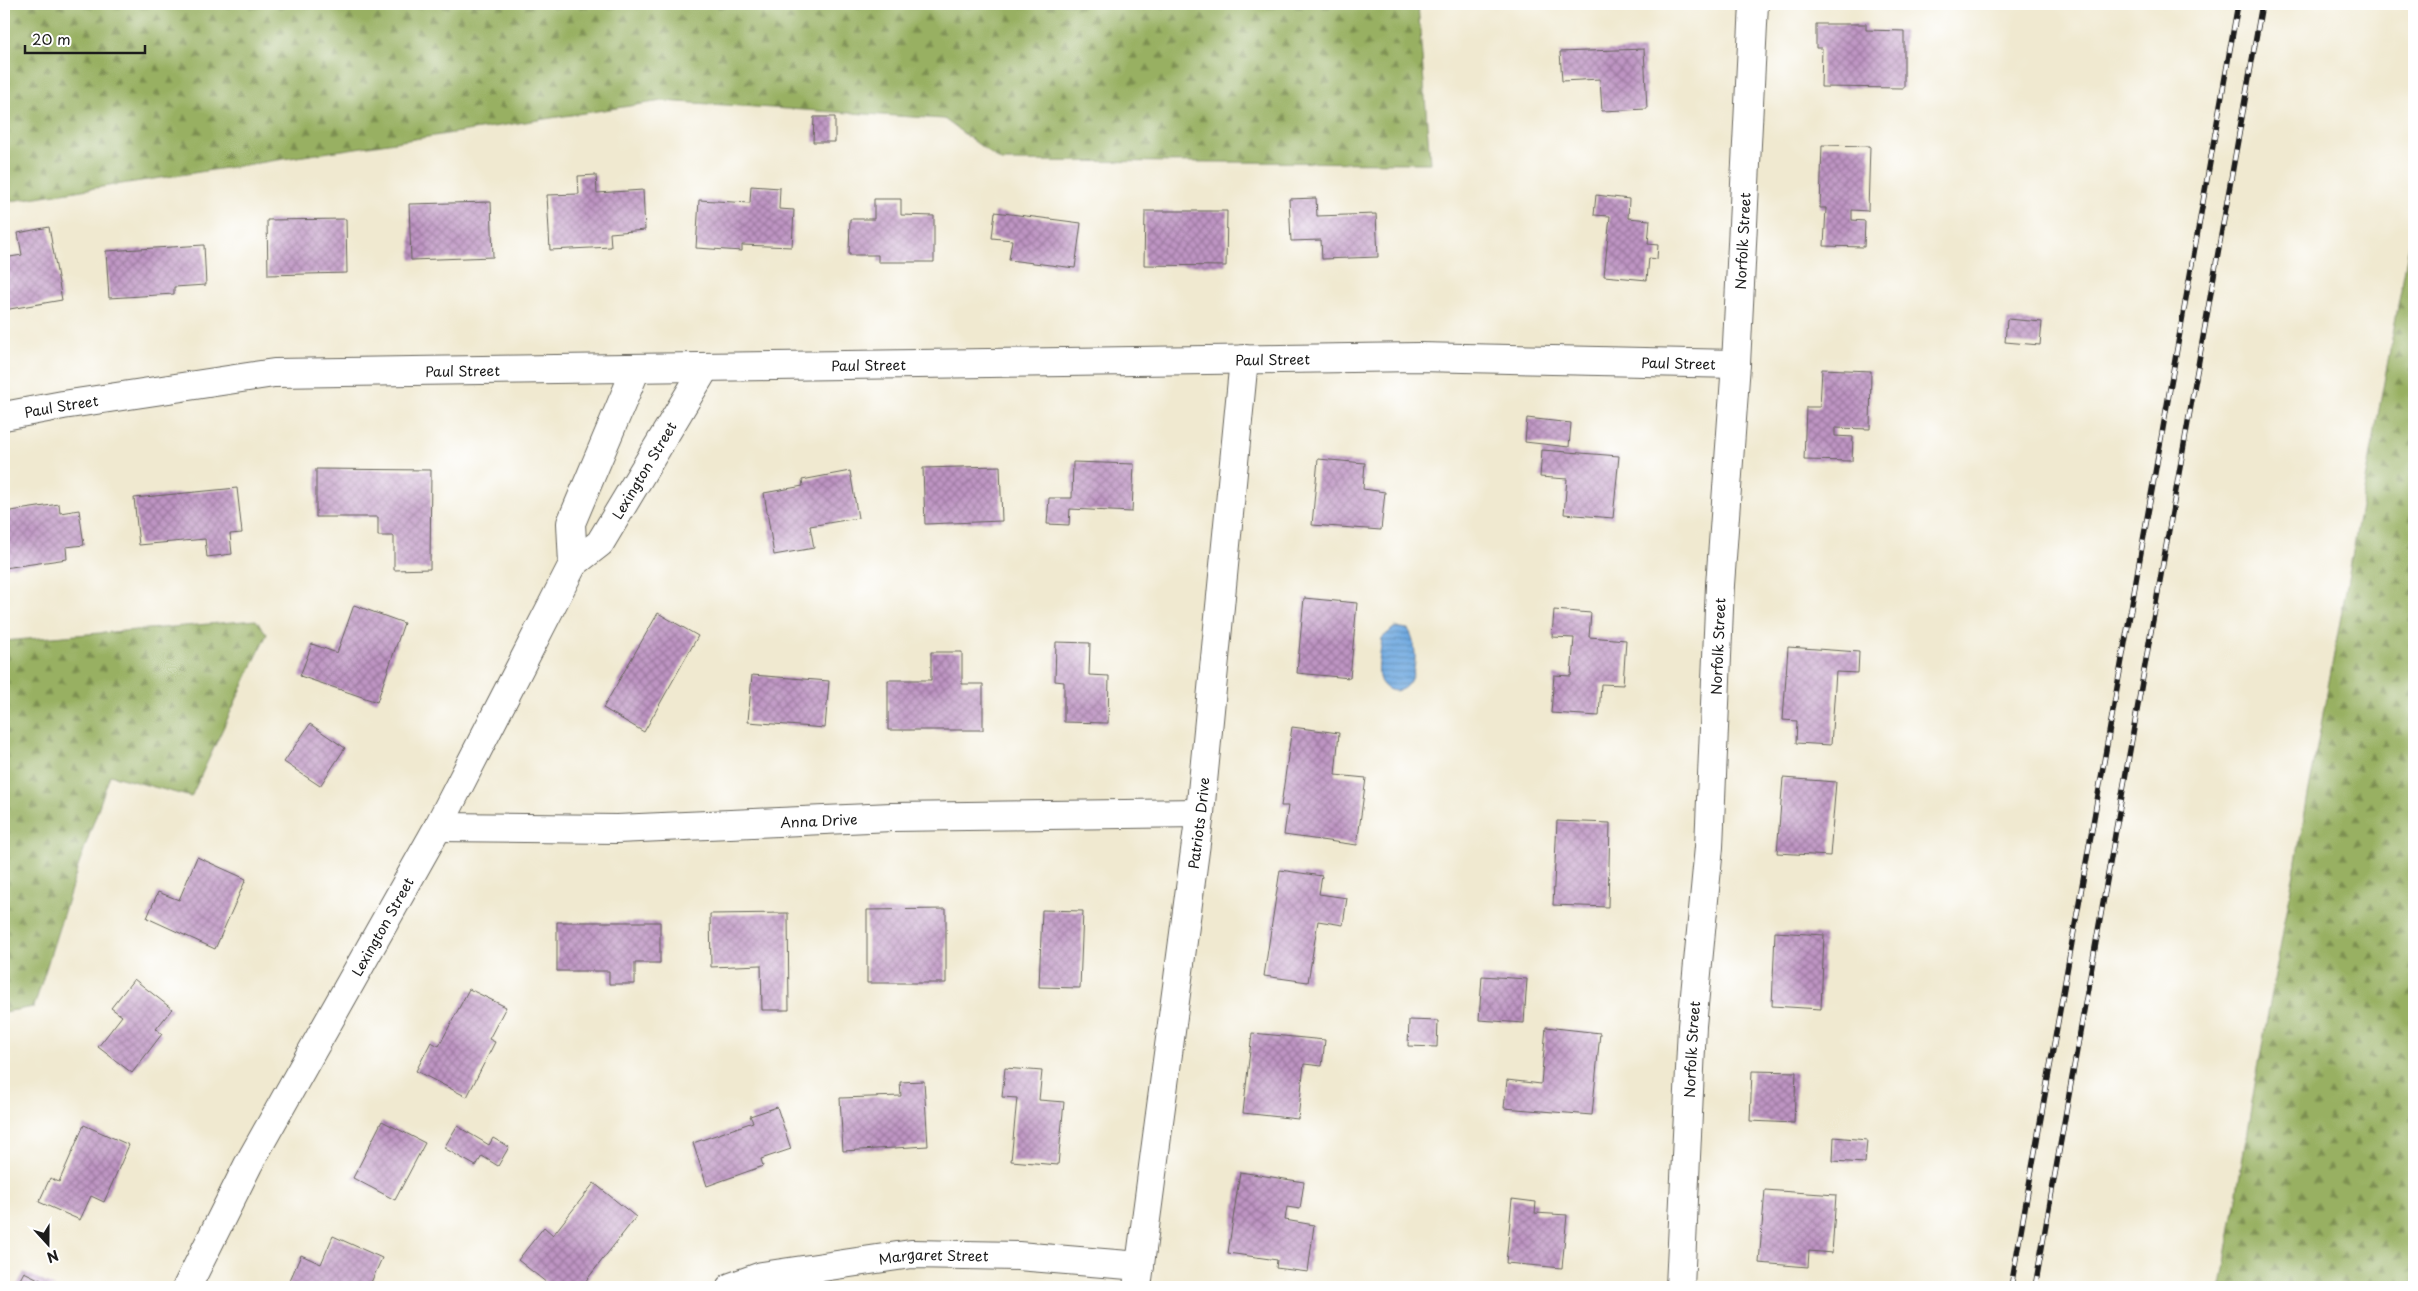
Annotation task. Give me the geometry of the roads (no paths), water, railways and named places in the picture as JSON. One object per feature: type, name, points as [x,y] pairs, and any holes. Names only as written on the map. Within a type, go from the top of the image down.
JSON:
[{"type":"street","name":"Norfolk Street","points":[[1680,1287],[1692,1026],[1709,847],[1720,585],[1736,364],[1754,4]]},
{"type":"street","name":"Paul Street","points":[[4,416],[72,403],[274,374],[1419,357],[1736,364]]},
{"type":"street","name":"Patriots Drive","points":[[1138,1277],[1200,813],[1244,359]]},
{"type":"street","name":"Lexington Street","points":[[187,1287],[248,1164],[438,826],[573,564],[600,543],[705,368]]},
{"type":"street","points":[[573,564],[571,523],[636,369]]},
{"type":"street","name":"Anna Drive","points":[[438,826],[617,829],[892,817],[1200,813]]},
{"type":"street","name":"Margaret Street","points":[[731,1287],[762,1276],[911,1254],[1018,1256],[1138,1277]]},
{"type":"water","points":[[1395,627],[1408,629],[1415,649],[1415,664],[1411,678],[1404,688],[1396,691],[1387,689],[1379,677],[1382,638]]},
{"type":"railway","points":[[2011,1287],[2238,4]]},
{"type":"railway","points":[[2035,1287],[2262,4]]}]
